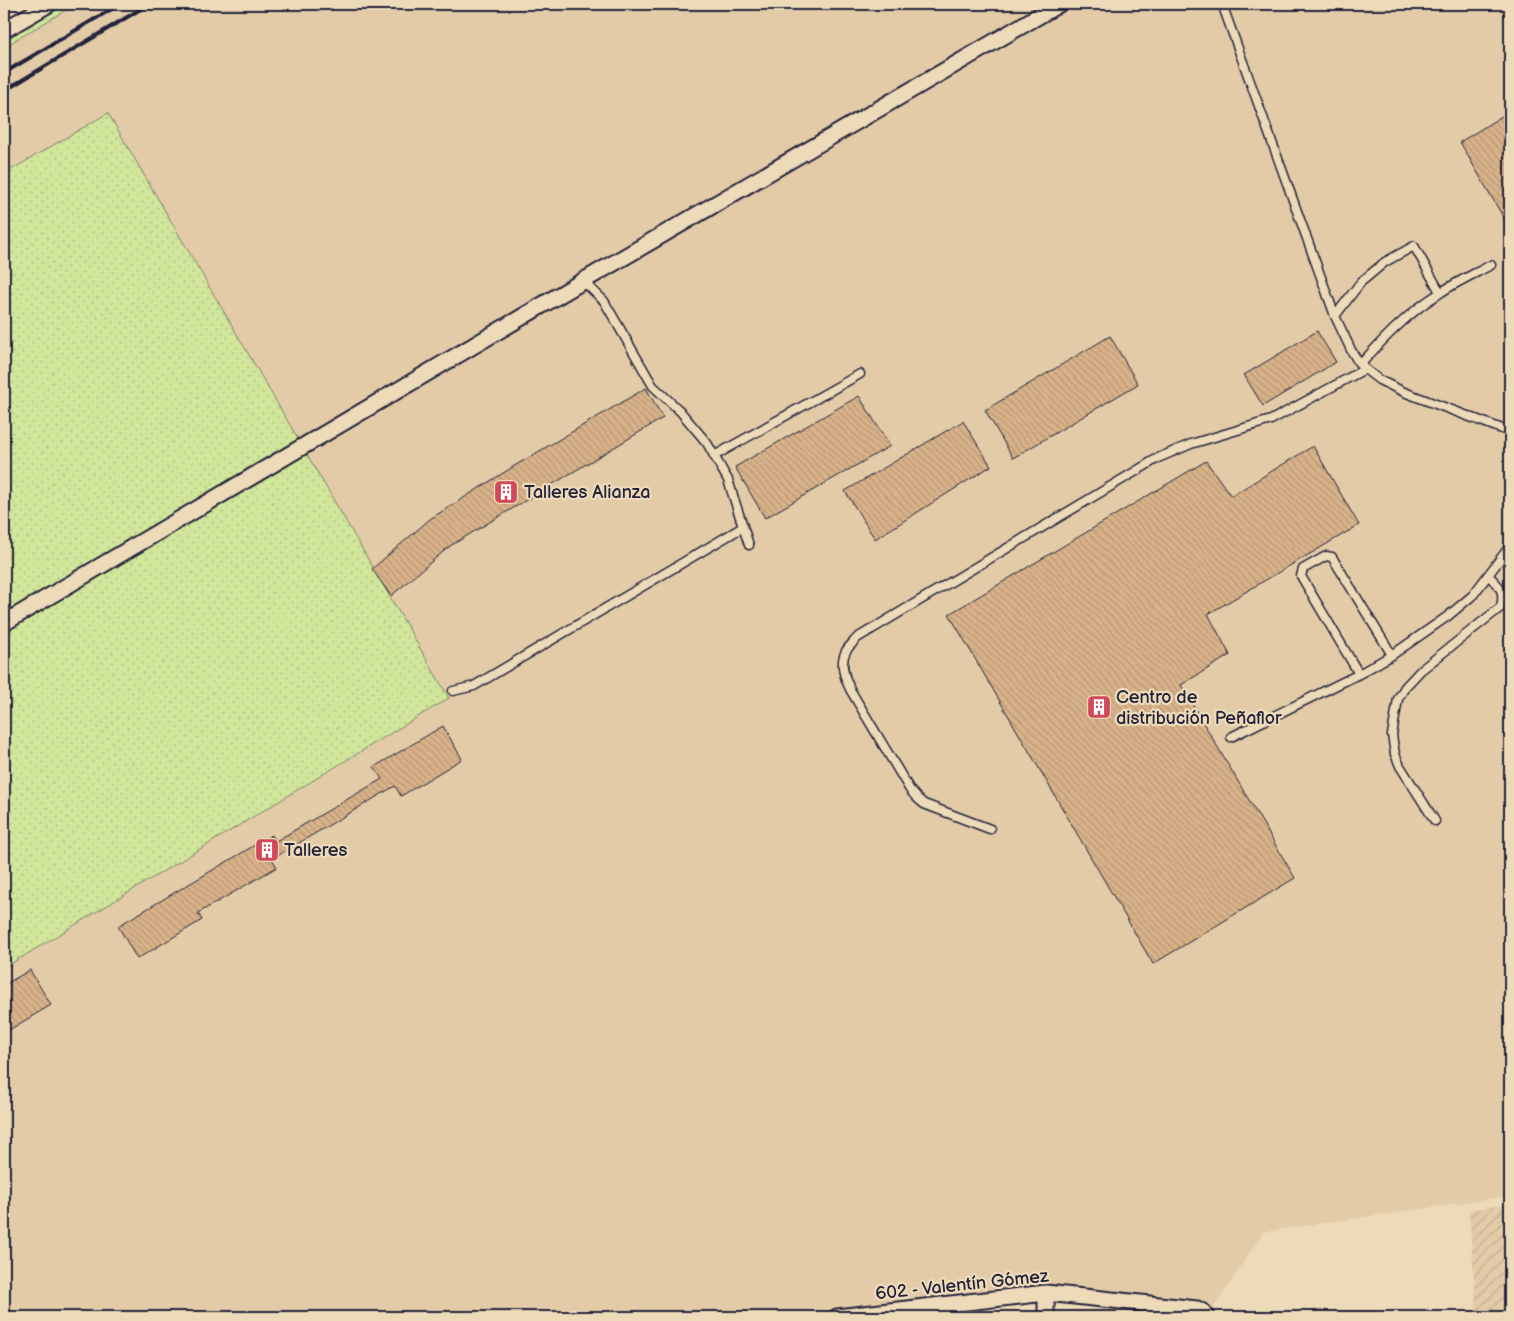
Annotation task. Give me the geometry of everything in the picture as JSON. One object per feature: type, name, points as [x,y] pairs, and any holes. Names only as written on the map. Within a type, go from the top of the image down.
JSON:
[{"type":"street","points":[[4,30],[49,4]]},
{"type":"street","points":[[4,623],[582,281],[1059,4]]},
{"type":"street","points":[[1046,1293],[1046,1317]]},
{"type":"street","name":"602 - Valentín Gómez","points":[[837,1317],[872,1315],[1046,1293],[1197,1309],[1203,1312],[1206,1317]]},
{"type":"lane","points":[[1222,4],[1336,316],[1351,350],[1362,367],[1380,380],[1404,392],[1510,432]]},
{"type":"lane","points":[[1336,316],[1361,282],[1384,262],[1414,246],[1440,292]]},
{"type":"lane","points":[[990,829],[924,804],[910,790],[844,677],[843,665],[846,651],[858,638],[1158,458],[1191,444],[1271,420],[1362,367],[1384,338],[1411,313],[1440,292],[1490,265]]},
{"type":"lane","points":[[582,281],[604,301],[653,386],[680,411],[707,443],[728,480],[749,545]]},
{"type":"lane","points":[[714,456],[860,374]]},
{"type":"lane","points":[[453,691],[474,686],[743,527]]},
{"type":"lane","points":[[1231,737],[1359,674],[1392,655],[1464,604],[1510,546]]},
{"type":"lane","points":[[1359,674],[1301,576],[1303,569],[1326,556],[1332,557],[1392,655]]},
{"type":"lane","points":[[1435,821],[1394,754],[1392,735],[1398,699],[1405,687],[1422,670],[1501,607],[1503,596],[1500,588],[1488,576]]},
{"type":"shaded area","points":[[76,4],[1510,4],[1510,1196],[1263,1232],[1208,1317],[1054,1293],[836,1317],[4,1317],[4,47]]},
{"type":"shaded area","points":[[1510,1204],[1510,1317],[1477,1317],[1469,1210]]},
{"type":"green space","points":[[63,4],[76,4],[4,47],[4,39]]},
{"type":"green space","points":[[108,113],[449,698],[4,968],[4,174]]},
{"type":"building","points":[[1510,111],[1510,229],[1460,142]]},
{"type":"building","points":[[1317,331],[1336,362],[1263,406],[1244,375]]},
{"type":"building","points":[[1110,336],[1138,384],[1013,458],[985,410]]},
{"type":"building","name":"Talleres Alianza","points":[[646,388],[663,418],[450,546],[391,596],[372,569],[430,519],[516,465]]},
{"type":"building","points":[[859,396],[890,446],[765,518],[735,467]]},
{"type":"building","points":[[963,421],[991,466],[875,539],[845,491]]},
{"type":"building","name":"Centro de distribución Peñaflor","points":[[1313,446],[1359,525],[1208,614],[1230,655],[1181,685],[1295,878],[1153,964],[949,614],[1206,461],[1231,496]]},
{"type":"building","name":"Talleres","points":[[443,726],[462,759],[401,796],[395,786],[272,859],[277,867],[198,913],[202,920],[137,959],[118,926],[272,835],[276,841],[382,779],[374,767]]},
{"type":"building","points":[[30,970],[51,1005],[4,1033],[4,985]]},
{"type":"railway","points":[[4,73],[120,4]]},
{"type":"railway","points":[[4,91],[149,4]]},
{"type":"place","name":"Talleres Alianza","points":[[506,492]]},
{"type":"place","name":"Centro de distribución Peñaflor","points":[[1099,707]]},
{"type":"place","name":"Talleres","points":[[267,850]]}]
